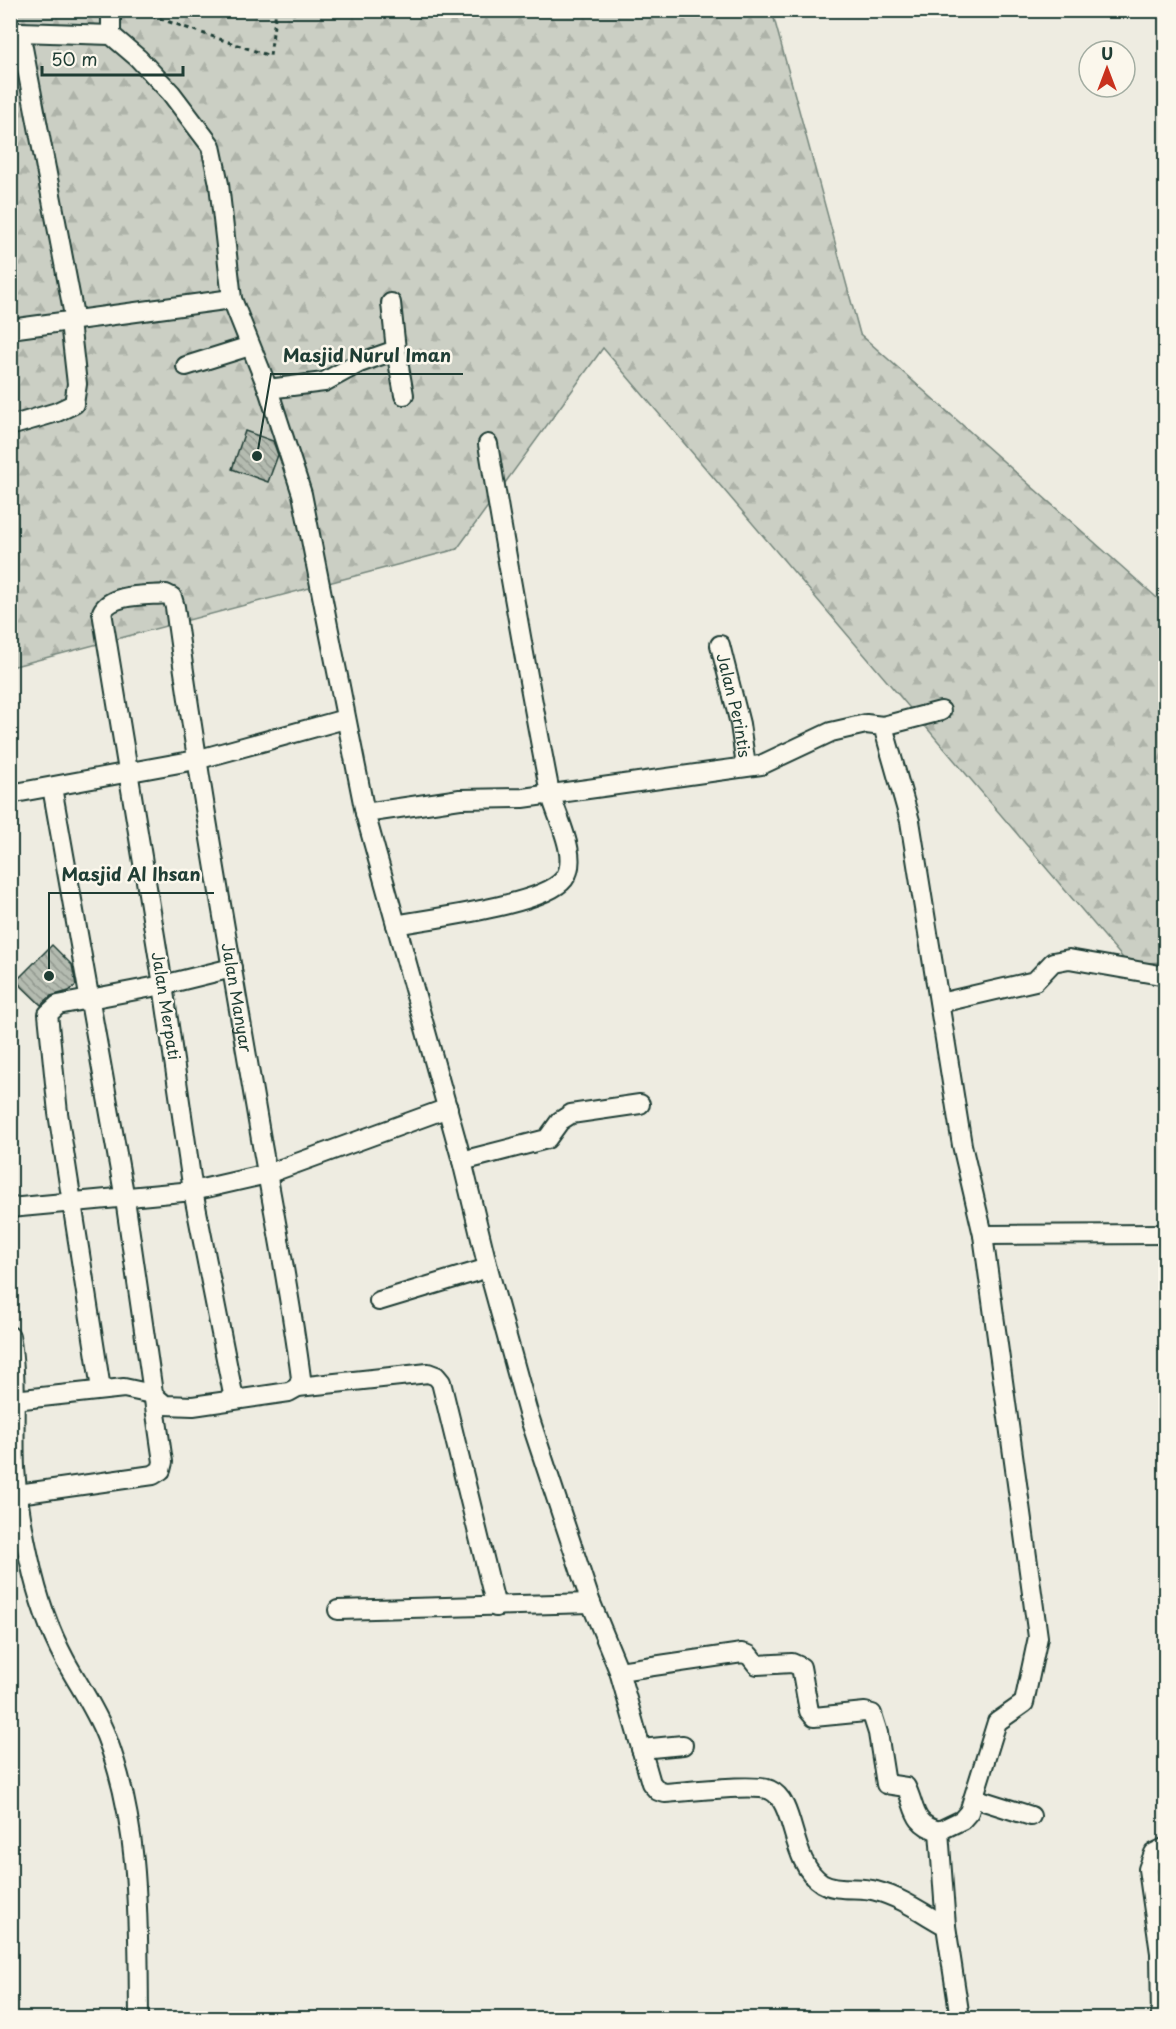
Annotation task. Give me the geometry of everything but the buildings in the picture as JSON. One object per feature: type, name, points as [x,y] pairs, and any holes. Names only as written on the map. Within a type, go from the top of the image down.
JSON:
[{"type":"street","points":[[111,10],[111,35]]},
{"type":"street","points":[[10,426],[57,412],[74,404],[77,399],[73,322],[15,33],[111,35],[138,58],[171,93],[194,119],[211,146],[219,184],[232,299],[268,389],[302,494],[365,813],[448,1108],[488,1268],[528,1413],[591,1603],[619,1671],[651,1783],[658,1791],[665,1793],[761,1788],[770,1790],[779,1796],[786,1807],[796,1844],[814,1876],[825,1884],[886,1894],[946,1926]]},
{"type":"street","points":[[10,329],[232,299]]},
{"type":"street","points":[[391,303],[404,395]]},
{"type":"street","points":[[186,366],[250,346]]},
{"type":"street","points":[[268,389],[324,382],[359,363],[396,350]]},
{"type":"street","points":[[396,925],[526,900],[555,889],[566,877],[571,858],[550,794],[488,444]]},
{"type":"street","name":"Jalan Merpati","points":[[175,607],[172,597],[166,594],[113,600],[105,605],[102,612],[163,985],[193,1191],[234,1399]]},
{"type":"street","name":"Jalan Manyar","points":[[175,607],[196,760],[267,1174],[289,1282],[302,1378],[298,1387]]},
{"type":"street","name":"Jalan Perintis","points":[[720,645],[740,724],[746,766]]},
{"type":"street","points":[[365,813],[460,799],[523,798],[761,765],[777,760],[831,732],[866,724],[883,726],[941,711]]},
{"type":"street","points":[[10,794],[196,760],[345,719]]},
{"type":"street","points":[[619,1671],[742,1653],[749,1655],[757,1665],[792,1663],[801,1667],[809,1711],[814,1716],[865,1712],[872,1714],[878,1733],[886,1784],[906,1787],[911,1809],[926,1828],[939,1831],[967,1817],[997,1722],[1024,1703],[1038,1637],[982,1235],[962,1145],[910,821],[883,726]]},
{"type":"street","points":[[18,1494],[153,1475],[160,1470],[163,1462],[125,1199],[92,999],[52,787]]},
{"type":"street","points":[[940,1003],[1035,981],[1057,960],[1069,959],[1166,975]]},
{"type":"street","points":[[101,1389],[46,1019],[50,1010],[58,1005],[163,985],[232,968]]},
{"type":"street","points":[[462,1161],[546,1139],[560,1121],[571,1114],[640,1104]]},
{"type":"street","points":[[10,1208],[193,1191],[267,1174],[448,1108]]},
{"type":"street","points":[[982,1235],[1166,1234]]},
{"type":"street","points":[[378,1301],[488,1268]]},
{"type":"street","points":[[10,1336],[18,1494],[30,1563],[41,1601],[66,1661],[96,1711],[121,1786],[134,1852],[138,1919],[139,2019]]},
{"type":"street","points":[[12,1390],[124,1388],[152,1394],[165,1405],[177,1406],[289,1392],[298,1387],[428,1373],[436,1376],[441,1382],[496,1607]]},
{"type":"street","points":[[338,1610],[591,1603]]},
{"type":"street","points":[[641,1749],[683,1745]]},
{"type":"street","points":[[974,1798],[1031,1816]]},
{"type":"street","points":[[939,1831],[946,1926],[960,2019]]},
{"type":"street","points":[[1161,2019],[1160,1953],[1148,1869],[1154,1853],[1166,1847]]},
{"type":"path","points":[[134,10],[270,56],[276,10]]},
{"type":"path","points":[[282,10],[298,14],[298,10]]},
{"type":"green space","points":[[11,11],[772,11],[860,334],[1165,605],[1165,962],[1128,964],[603,348],[457,549],[11,667]]},
{"type":"place","name":"Masjid Nurul Iman","points":[[257,456]]},
{"type":"place","name":"Masjid Al Ihsan","points":[[49,976]]}]
